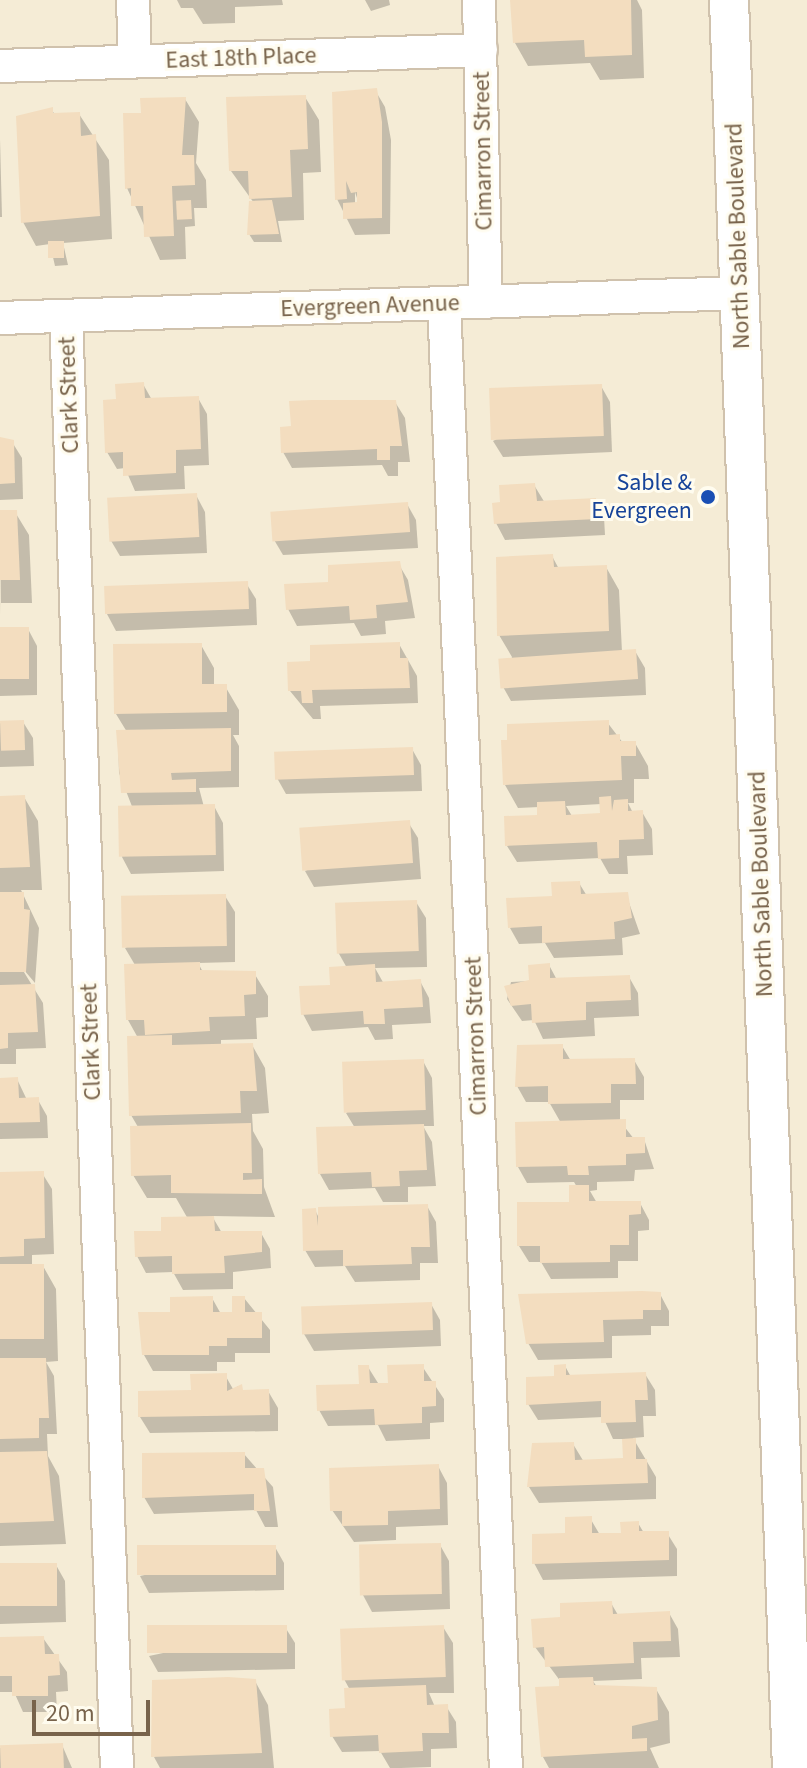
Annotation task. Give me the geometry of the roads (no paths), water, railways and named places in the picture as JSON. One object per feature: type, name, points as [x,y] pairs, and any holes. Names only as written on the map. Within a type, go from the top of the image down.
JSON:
[{"type":"street","points":[[133,0],[135,61]]},
{"type":"street","name":"Cimarron Street","points":[[479,0],[486,302]]},
{"type":"street","name":"North Sable Boulevard","points":[[729,0],[792,1768]]},
{"type":"street","name":"East 18th Place","points":[[0,66],[481,50]]},
{"type":"street","name":"Evergreen Avenue","points":[[0,318],[741,293]]},
{"type":"street","name":"Cimarron Street","points":[[444,303],[506,1768]]},
{"type":"street","name":"Clark Street","points":[[66,316],[117,1768]]},
{"type":"place","name":"Sable & Evergreen","points":[[708,497]]}]
